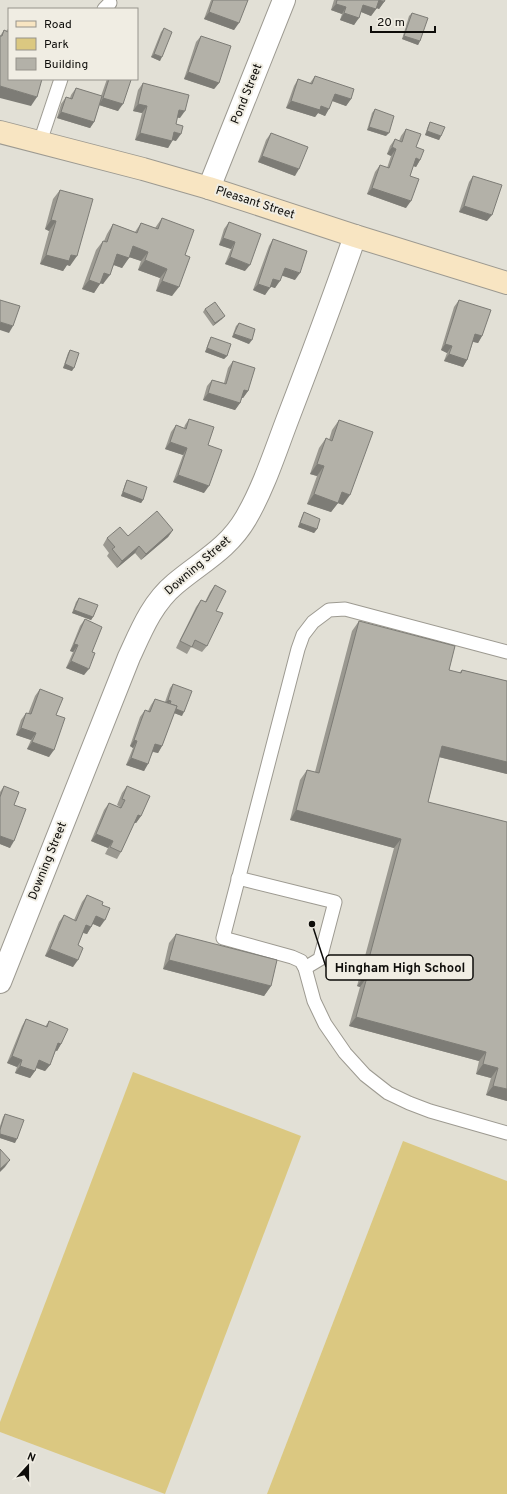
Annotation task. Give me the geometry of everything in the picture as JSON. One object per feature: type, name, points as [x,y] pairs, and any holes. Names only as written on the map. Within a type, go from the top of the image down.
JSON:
[{"type":"street","name":"Pond Street","points":[[209,188],[284,0]]},
{"type":"street","name":"Pleasant Street","points":[[0,132],[143,168],[507,283]]},
{"type":"street","name":"Downing Street","points":[[0,982],[129,657],[147,618],[175,584],[206,561],[230,540],[245,519],[264,480],[356,236]]},
{"type":"lane","points":[[40,142],[61,80]]},
{"type":"lane","points":[[507,652],[345,609],[329,610],[313,622],[303,636],[298,649],[223,938],[292,957],[301,961],[305,968],[314,1001],[325,1024],[345,1053],[365,1075],[388,1093],[409,1104],[430,1112],[507,1133]]},
{"type":"lane","points":[[238,878],[335,902],[320,959],[305,968]]},
{"type":"green space","points":[[133,1072],[301,1136],[165,1494],[0,1432],[0,1422]]},
{"type":"green space","points":[[403,1141],[507,1181],[507,1494],[267,1494]]},
{"type":"building","points":[[213,0],[248,0],[239,23],[209,12]]},
{"type":"building","points":[[337,0],[379,0],[376,9],[363,5],[359,18],[344,13],[346,7],[336,4]]},
{"type":"building","points":[[412,13],[428,18],[420,41],[404,36]]},
{"type":"building","points":[[164,28],[172,32],[162,57],[154,54]]},
{"type":"building","points":[[4,30],[8,32],[8,80],[42,80],[37,97],[0,86],[0,36],[2,36]]},
{"type":"building","points":[[201,36],[231,46],[219,83],[188,72]]},
{"type":"building","points":[[315,76],[354,89],[351,99],[335,94],[329,109],[321,106],[320,110],[291,101],[298,79],[312,84]]},
{"type":"building","points":[[109,80],[131,80],[123,104],[103,98]]},
{"type":"building","points":[[143,83],[189,95],[185,111],[179,110],[176,124],[183,126],[181,134],[174,132],[172,141],[140,133],[147,106],[138,104]]},
{"type":"building","points":[[76,88],[102,96],[94,122],[61,112],[66,97],[72,99]]},
{"type":"building","points":[[375,109],[394,116],[389,133],[369,127]]},
{"type":"building","points":[[430,122],[445,127],[441,136],[427,131]]},
{"type":"building","points":[[406,129],[421,134],[416,147],[424,150],[420,160],[416,158],[410,176],[419,179],[411,201],[372,188],[380,165],[389,168],[396,149],[392,147],[395,139],[402,142]]},
{"type":"building","points":[[271,133],[308,147],[299,169],[262,156]]},
{"type":"building","points":[[473,176],[502,185],[492,215],[464,206]]},
{"type":"building","points":[[60,190],[93,199],[77,256],[71,255],[69,261],[46,255],[56,221],[51,220]]},
{"type":"building","points":[[162,218],[194,230],[185,255],[190,257],[179,287],[162,281],[167,269],[145,260],[148,252],[133,246],[129,258],[117,254],[110,275],[104,273],[100,284],[89,280],[103,241],[107,242],[113,224],[137,233],[141,223],[158,229]]},
{"type":"building","points":[[229,222],[261,234],[250,265],[230,257],[235,242],[223,238]]},
{"type":"building","points":[[273,239],[307,251],[300,273],[285,268],[280,281],[273,279],[270,288],[258,284]]},
{"type":"building","points":[[0,300],[20,306],[13,326],[0,322]]},
{"type":"building","points":[[459,300],[491,310],[482,336],[475,334],[467,360],[449,354],[452,346],[445,344]]},
{"type":"building","points":[[215,302],[225,316],[215,323],[205,309]]},
{"type":"building","points":[[239,323],[255,329],[252,340],[234,334]]},
{"type":"building","points":[[211,337],[231,344],[227,356],[207,348]]},
{"type":"building","points":[[70,350],[79,353],[74,368],[65,364]]},
{"type":"building","points":[[233,361],[255,368],[248,391],[244,390],[240,403],[208,393],[212,380],[226,384]]},
{"type":"building","points":[[189,419],[214,427],[208,445],[222,450],[209,486],[178,475],[187,448],[170,442],[176,425],[186,429]]},
{"type":"building","points":[[339,420],[373,432],[350,495],[342,492],[338,503],[314,494],[324,466],[317,464],[326,438],[332,441]]},
{"type":"building","points":[[127,480],[147,487],[143,500],[123,492]]},
{"type":"building","points":[[157,511],[173,530],[146,554],[139,546],[122,561],[112,549],[115,547],[107,538],[120,527],[128,536]]},
{"type":"building","points":[[304,512],[320,519],[317,529],[300,523]]},
{"type":"building","points":[[215,585],[226,591],[216,611],[223,613],[207,646],[195,640],[192,647],[180,641],[201,600],[206,602]]},
{"type":"building","points":[[79,598],[98,605],[93,617],[74,610]]},
{"type":"building","points":[[85,619],[102,627],[92,652],[95,653],[89,669],[71,661],[78,645],[74,644]]},
{"type":"building","points":[[359,621],[455,646],[449,670],[461,673],[462,670],[507,681],[507,762],[442,746],[428,802],[507,822],[507,1089],[493,1086],[498,1068],[483,1064],[486,1052],[356,1017],[367,977],[364,977],[401,839],[296,810],[307,770],[319,773]]},
{"type":"building","points":[[173,684],[192,691],[184,712],[176,709],[177,706],[170,704],[171,701],[168,700]]},
{"type":"building","points":[[40,689],[63,698],[56,715],[65,718],[54,750],[32,742],[36,733],[21,728],[26,713],[31,714]]},
{"type":"building","points":[[155,699],[177,706],[162,746],[155,744],[148,764],[131,758],[137,741],[134,740],[145,710],[150,712]]},
{"type":"building","points":[[4,786],[19,792],[14,805],[26,809],[14,841],[0,836],[0,797]]},
{"type":"building","points":[[127,786],[150,796],[141,816],[138,815],[121,852],[110,847],[113,841],[96,834],[109,803],[121,808],[125,800],[122,799]]},
{"type":"building","points":[[87,895],[103,902],[102,905],[110,908],[105,920],[96,916],[91,927],[86,925],[78,945],[83,948],[78,960],[50,949],[64,915],[76,921]]},
{"type":"building","points":[[176,934],[277,960],[271,986],[169,960]]},
{"type":"building","points":[[26,1019],[47,1027],[49,1021],[68,1029],[61,1044],[58,1043],[50,1065],[39,1060],[35,1071],[20,1066],[22,1060],[12,1056]]},
{"type":"building","points":[[5,1114],[24,1120],[17,1139],[0,1134]]},
{"type":"building","points":[[0,1149],[10,1160],[0,1169]]},
{"type":"place","name":"Hingham High School","points":[[312,924]]}]
